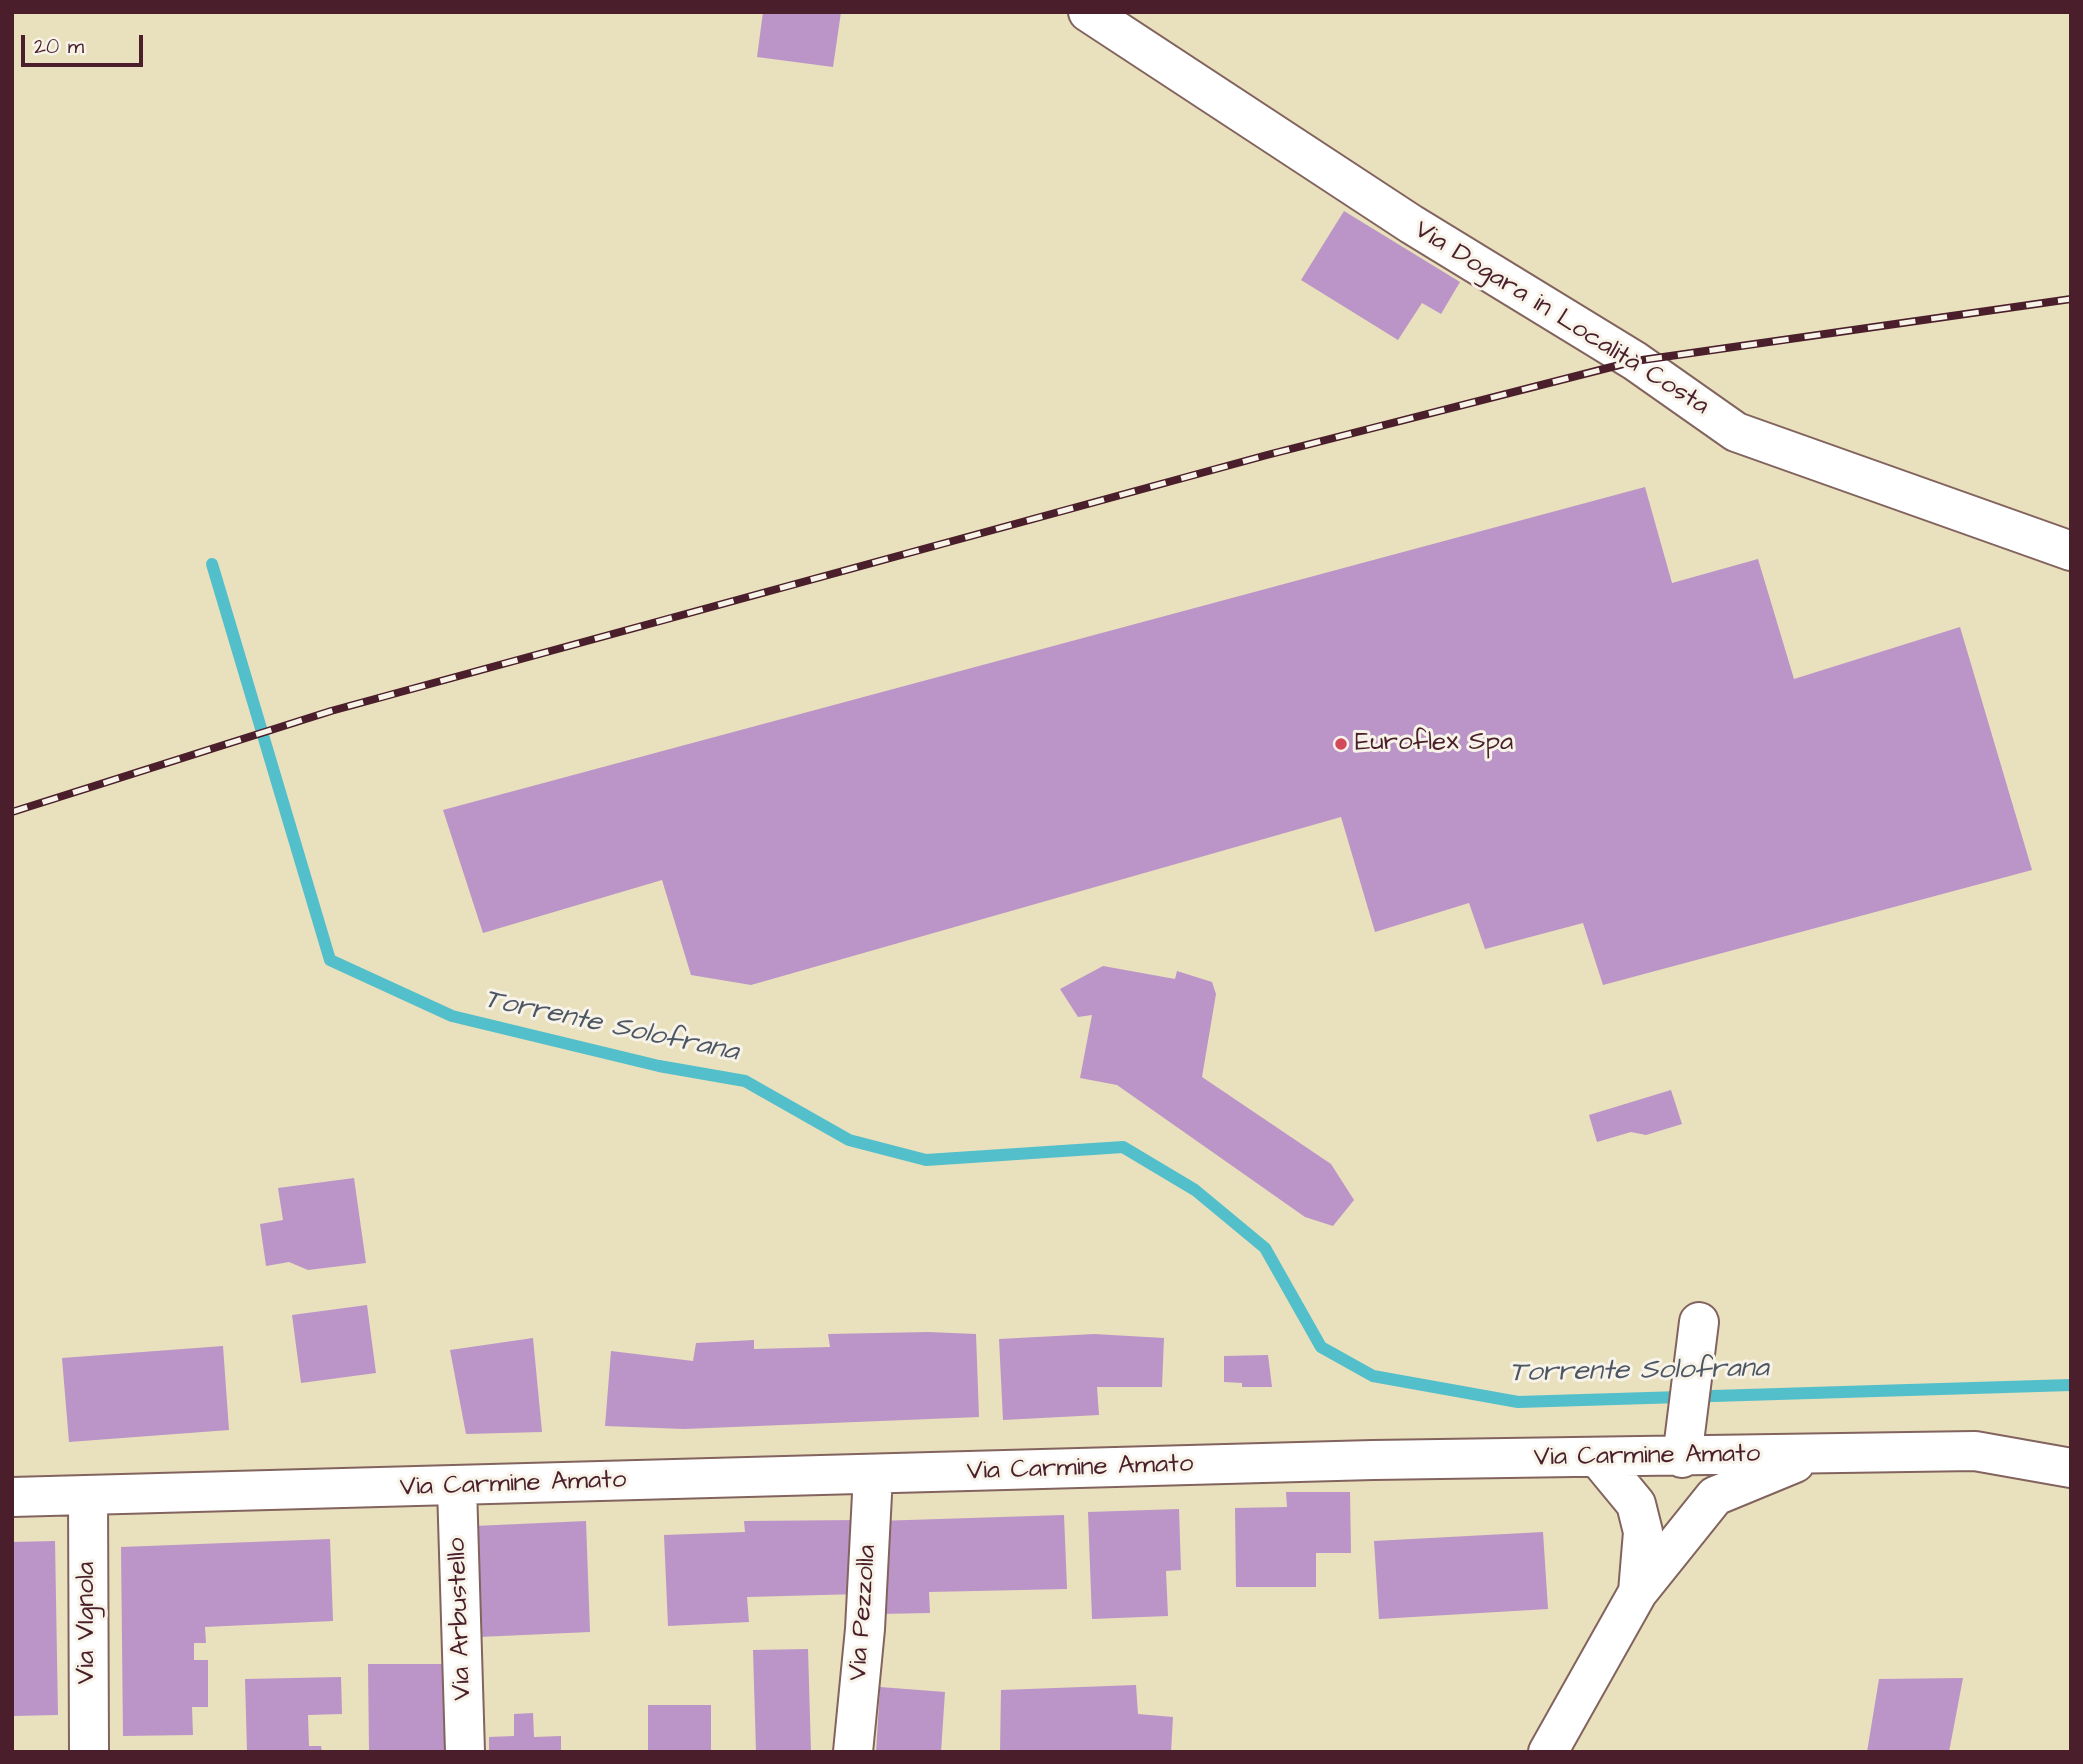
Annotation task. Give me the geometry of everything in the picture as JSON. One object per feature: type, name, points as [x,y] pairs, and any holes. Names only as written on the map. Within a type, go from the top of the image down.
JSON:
[{"type":"street","name":"Via Dogara in Località Costa","points":[[1088,12],[1411,224],[1635,361],[1735,432],[2071,551]]},
{"type":"street","points":[[1699,1321],[1682,1458],[1715,1496]]},
{"type":"street","name":"Via Carmine Amato","points":[[12,1497],[1373,1460],[1682,1458],[1819,1453],[1975,1451],[2071,1468]]},
{"type":"street","points":[[1548,1752],[1638,1592],[1715,1496],[1819,1453]]},
{"type":"street","points":[[1598,1458],[1636,1504],[1643,1532],[1638,1592]]},
{"type":"street","points":[[1636,1504],[1651,1477],[1682,1458]]},
{"type":"street","name":"Via Pezzolla","points":[[853,1752],[865,1629],[873,1475]]},
{"type":"street","name":"Via Arbustello","points":[[457,1487],[465,1752]]},
{"type":"street","name":"Via VIgnola","points":[[88,1495],[89,1752]]},
{"type":"building","points":[[763,12],[841,12],[833,67],[757,57]]},
{"type":"building","points":[[1344,211],[1460,282],[1441,314],[1422,303],[1398,340],[1301,280]]},
{"type":"building","name":"Euroflex Spa","points":[[1645,487],[1672,583],[1758,559],[1794,679],[1960,627],[2032,870],[1603,985],[1583,923],[1485,949],[1469,903],[1375,932],[1341,817],[751,985],[691,975],[662,880],[483,933],[443,810]]},
{"type":"building","points":[[1103,966],[1175,979],[1177,971],[1212,982],[1216,994],[1202,1077],[1331,1164],[1354,1200],[1333,1226],[1305,1217],[1117,1085],[1080,1078],[1092,1015],[1078,1017],[1060,989]]},
{"type":"building","points":[[1671,1090],[1682,1124],[1646,1135],[1631,1132],[1597,1142],[1589,1115]]},
{"type":"building","points":[[354,1178],[366,1263],[308,1270],[289,1262],[266,1266],[260,1224],[283,1220],[278,1188]]},
{"type":"building","points":[[367,1305],[376,1373],[301,1383],[292,1315]]},
{"type":"building","points":[[828,1334],[976,1334],[979,1417],[684,1429],[605,1426],[611,1351],[693,1361],[696,1343],[754,1340],[754,1349],[830,1347]]},
{"type":"building","points":[[1094,1334],[1164,1338],[1162,1387],[1097,1387],[1099,1415],[1003,1420],[999,1339]]},
{"type":"building","points":[[533,1338],[542,1432],[466,1434],[450,1350]]},
{"type":"building","points":[[223,1346],[229,1430],[69,1442],[62,1358]]},
{"type":"building","points":[[1268,1355],[1272,1387],[1242,1387],[1242,1383],[1224,1382],[1224,1356]]},
{"type":"building","points":[[1286,1492],[1350,1492],[1351,1553],[1316,1553],[1316,1587],[1236,1587],[1235,1508],[1287,1507]]},
{"type":"building","points":[[1179,1509],[1181,1570],[1166,1571],[1168,1616],[1092,1619],[1088,1512]]},
{"type":"building","points":[[1064,1515],[1067,1589],[929,1592],[930,1613],[879,1614],[877,1521]]},
{"type":"building","points":[[859,1520],[860,1594],[747,1597],[749,1622],[668,1626],[664,1535],[745,1532],[744,1521]]},
{"type":"building","points":[[586,1521],[590,1632],[479,1637],[474,1526]]},
{"type":"building","points":[[1543,1532],[1548,1609],[1379,1619],[1374,1541]]},
{"type":"building","points":[[330,1539],[333,1621],[205,1627],[206,1643],[194,1643],[194,1660],[208,1660],[208,1707],[192,1707],[193,1735],[123,1736],[121,1547]]},
{"type":"building","points":[[55,1541],[58,1715],[12,1716],[12,1542]]},
{"type":"building","points":[[808,1649],[811,1752],[756,1752],[753,1650]]},
{"type":"building","points":[[368,1664],[444,1664],[445,1751],[369,1751]]},
{"type":"building","points":[[341,1677],[342,1714],[308,1715],[309,1746],[321,1746],[322,1752],[247,1752],[245,1679]]},
{"type":"building","points":[[1963,1678],[1949,1752],[1867,1752],[1879,1679]]},
{"type":"building","points":[[1136,1685],[1138,1714],[1173,1717],[1171,1752],[1000,1752],[1001,1690]]},
{"type":"building","points":[[880,1687],[945,1692],[941,1752],[876,1752]]},
{"type":"building","points":[[648,1705],[711,1705],[711,1752],[648,1752]]},
{"type":"building","points":[[533,1713],[534,1737],[561,1736],[561,1752],[489,1752],[489,1737],[514,1736],[514,1714]]},
{"type":"waterway","name":"Torrente Solofrana","points":[[212,564],[330,960],[452,1016],[659,1066],[745,1081],[849,1140],[926,1160],[1123,1147],[1195,1190],[1265,1248],[1321,1347],[1373,1376],[1518,1402],[2071,1385]]},
{"type":"railway","points":[[12,812],[331,711],[1267,455],[1635,361],[2071,299]]},
{"type":"place","name":"Euroflex Spa","points":[[1341,744]]}]
